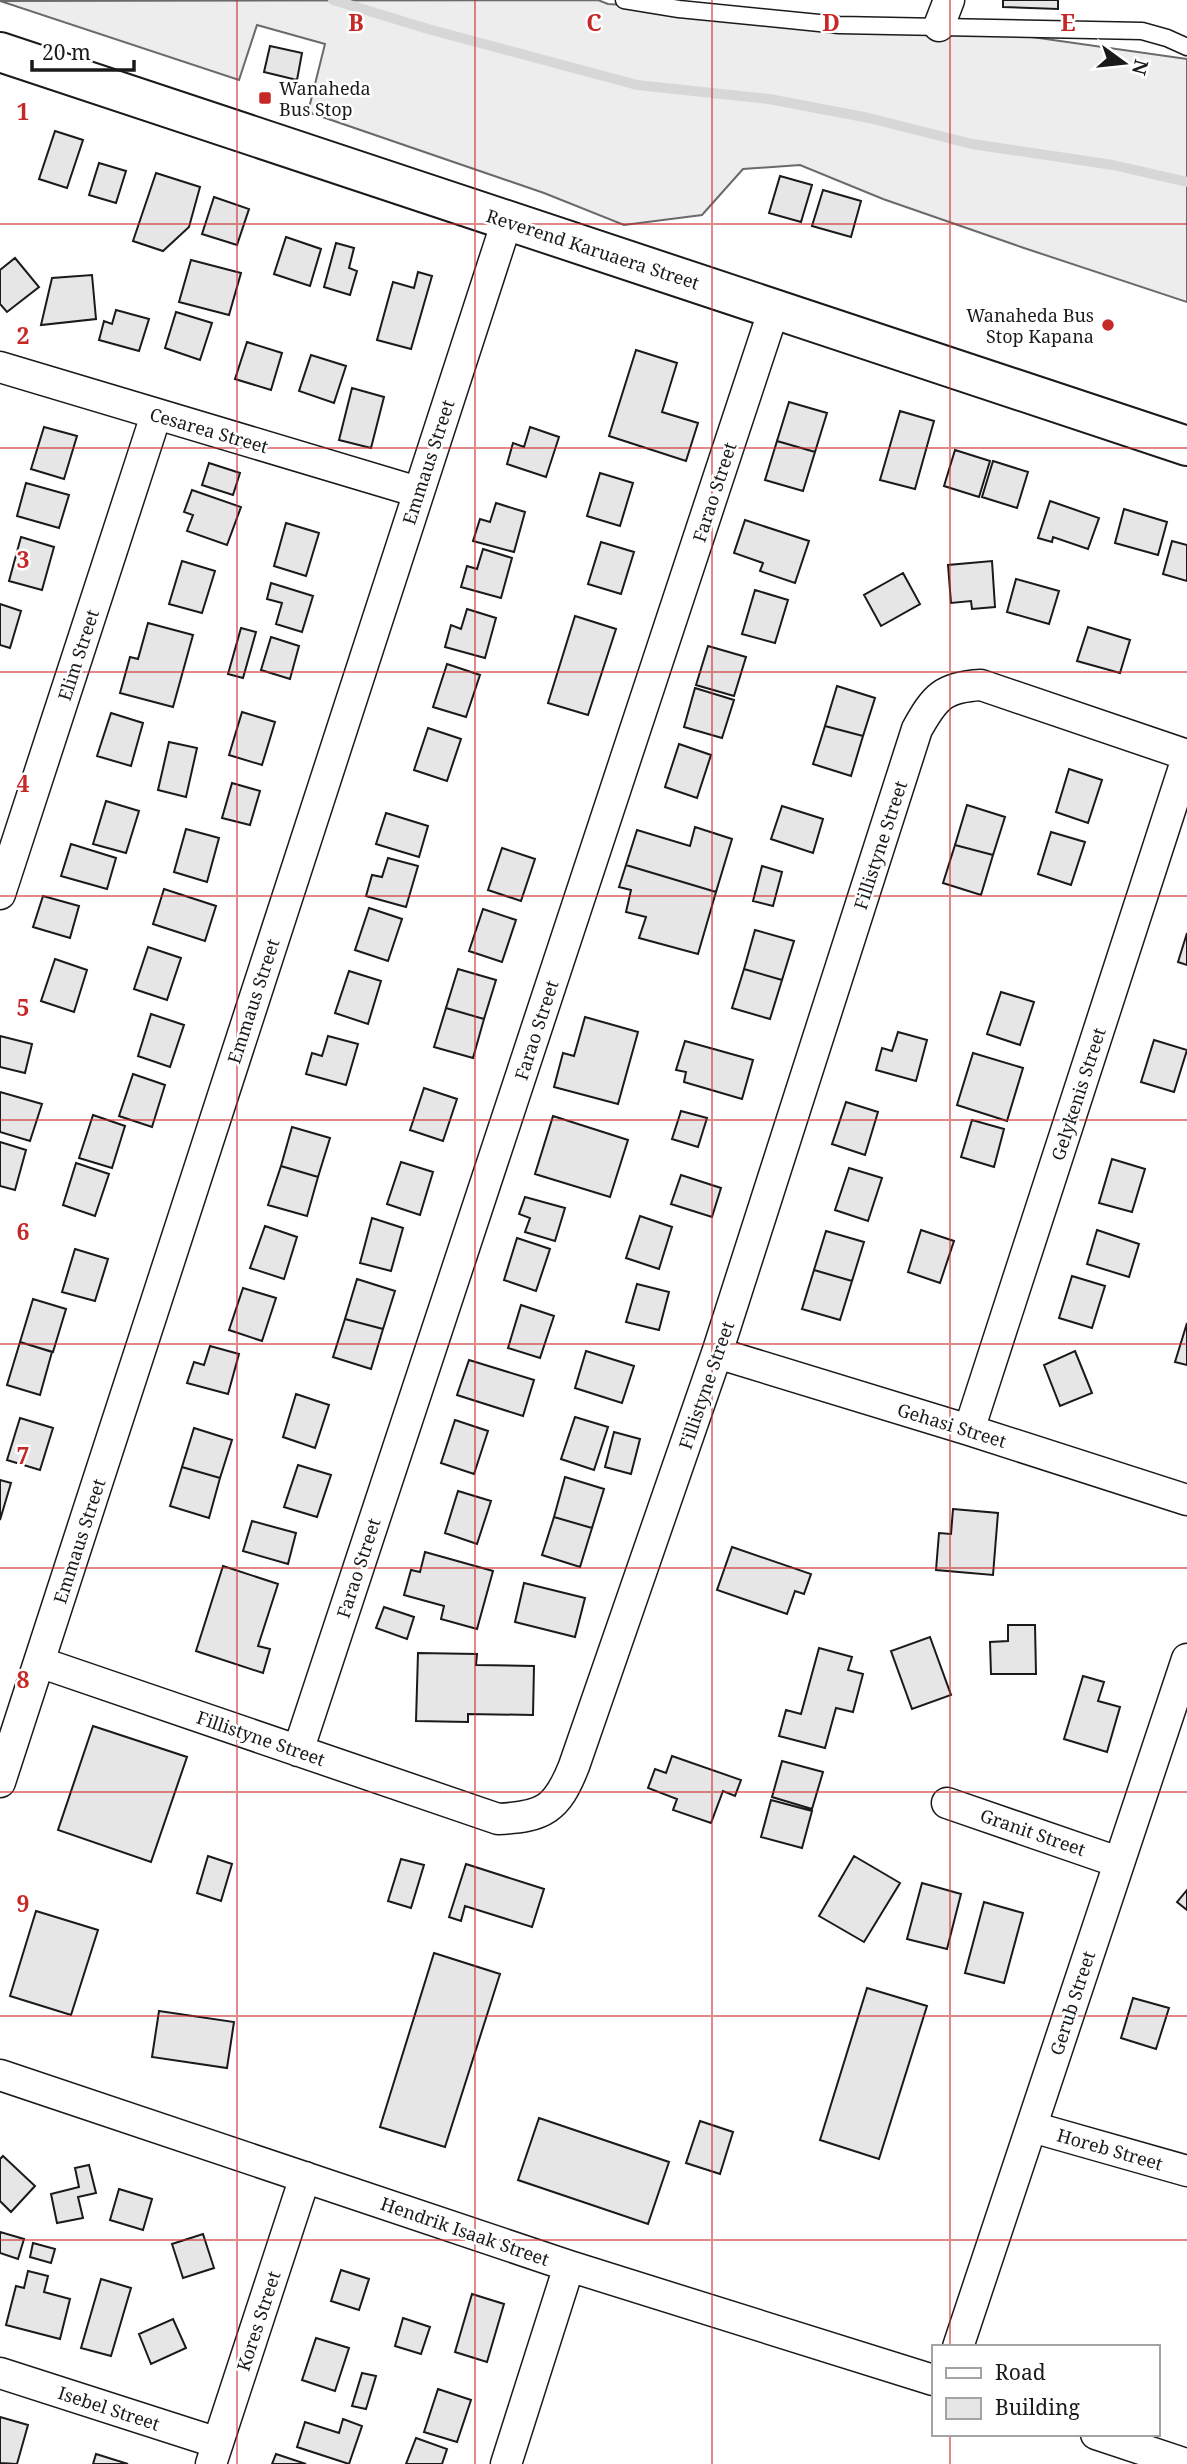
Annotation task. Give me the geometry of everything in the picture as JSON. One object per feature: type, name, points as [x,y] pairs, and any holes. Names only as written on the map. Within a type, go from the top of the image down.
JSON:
[{"type":"street","name":"Reverend Karuaera Street","points":[[0,52],[1187,446]]},
{"type":"street","name":"Emmaus Street","points":[[0,1782],[507,221]]},
{"type":"street","name":"Farao Street","points":[[298,1751],[774,309]]},
{"type":"street","name":"Cesarea Street","points":[[0,367],[418,492]]},
{"type":"street","name":"Elim Street","points":[[0,894],[156,415]]},
{"type":"street","name":"Fillistyne Street","points":[[39,1662],[498,1819],[527,1818],[548,1808],[565,1789],[574,1766],[717,1353],[917,729],[928,710],[941,696],[958,686],[981,685],[1187,756]]},
{"type":"street","name":"Gelykenis Street","points":[[969,1430],[1187,756]]},
{"type":"street","name":"Gehasi Street","points":[[717,1353],[1187,1500]]},
{"type":"street","name":"Gerub Street","points":[[959,2345],[1187,1659]]},
{"type":"street","name":"Granit Street","points":[[947,1803],[1118,1861]]},
{"type":"street","name":"Hendrik Isaak Street","points":[[0,2075],[569,2266],[932,2380]]},
{"type":"street","name":"Horeb Street","points":[[1032,2127],[1187,2171]]},
{"type":"street","name":"Kores Street","points":[[214,2453],[304,2177]]},
{"type":"street","points":[[506,2464],[569,2266]]},
{"type":"street","name":"Isebel Street","points":[[0,2373],[214,2453]]},
{"type":"street","points":[[1102,2436],[1186,2464]]},
{"type":"lane","points":[[624,0],[679,9],[839,25],[944,13],[1142,31],[1187,47]]},
{"type":"shaded area","points":[[598,0],[608,4],[932,23],[1187,59],[1187,302],[883,199],[800,165],[743,169],[702,215],[624,225],[544,193],[308,112],[325,44],[257,25],[239,80],[0,1]]},
{"type":"building","points":[[1003,0],[1058,0],[1058,9],[1003,7]]},
{"type":"building","points":[[270,46],[302,53],[297,80],[264,72]]},
{"type":"building","points":[[55,131],[83,140],[67,188],[39,179]]},
{"type":"building","points":[[99,163],[126,171],[116,203],[89,195]]},
{"type":"building","points":[[156,173],[200,187],[189,227],[163,251],[133,241]]},
{"type":"building","points":[[780,176],[812,185],[801,222],[769,213]]},
{"type":"building","points":[[823,190],[861,201],[851,237],[812,226]]},
{"type":"building","points":[[214,197],[249,209],[237,245],[202,234]]},
{"type":"building","points":[[286,237],[321,249],[310,286],[274,274]]},
{"type":"building","points":[[336,243],[354,248],[349,268],[357,271],[350,295],[324,287]]},
{"type":"building","points":[[15,258],[39,287],[7,312],[0,304],[0,270]]},
{"type":"building","points":[[191,260],[241,273],[229,315],[179,302]]},
{"type":"building","points":[[418,272],[432,276],[411,349],[377,340],[393,282],[414,288]]},
{"type":"building","points":[[92,275],[96,319],[41,325],[52,278]]},
{"type":"building","points":[[116,310],[149,319],[139,351],[99,340],[104,321],[112,324]]},
{"type":"building","points":[[176,312],[212,323],[200,360],[165,348]]},
{"type":"building","points":[[247,342],[282,353],[271,390],[235,379]]},
{"type":"building","points":[[636,350],[677,363],[662,412],[698,423],[686,461],[609,436]]},
{"type":"building","points":[[311,355],[346,366],[334,403],[299,391]]},
{"type":"building","points":[[352,388],[384,397],[371,448],[339,440]]},
{"type":"building","points":[[789,402],[827,413],[815,452],[777,441]]},
{"type":"building","points":[[900,411],[934,421],[915,489],[880,480]]},
{"type":"building","points":[[44,427],[77,436],[64,479],[31,469]]},
{"type":"building","points":[[530,427],[559,437],[546,477],[507,464],[513,443],[524,447]]},
{"type":"building","points":[[777,441],[815,452],[803,491],[765,480]]},
{"type":"building","points":[[955,450],[990,461],[979,497],[944,486]]},
{"type":"building","points":[[993,461],[1028,472],[1017,508],[982,497]]},
{"type":"building","points":[[209,463],[240,473],[233,495],[202,485]]},
{"type":"building","points":[[600,473],[633,483],[620,526],[587,516]]},
{"type":"building","points":[[26,483],[69,495],[59,528],[17,516]]},
{"type":"building","points":[[192,490],[241,507],[227,545],[187,531],[193,515],[184,512]]},
{"type":"building","points":[[1050,501],[1099,518],[1088,549],[1053,537],[1052,542],[1038,538]]},
{"type":"building","points":[[496,503],[525,512],[514,552],[473,541],[480,519],[490,522]]},
{"type":"building","points":[[1124,509],[1167,522],[1158,555],[1115,543]]},
{"type":"building","points":[[745,520],[809,541],[795,583],[760,571],[763,563],[734,553]]},
{"type":"building","points":[[286,523],[319,533],[306,576],[274,566]]},
{"type":"building","points":[[21,537],[54,547],[42,590],[9,581]]},
{"type":"building","points":[[1172,541],[1187,545],[1187,581],[1163,574]]},
{"type":"building","points":[[601,542],[634,552],[621,594],[588,584]]},
{"type":"building","points":[[483,549],[512,558],[501,598],[461,587],[467,566],[477,569]]},
{"type":"building","points":[[182,561],[215,571],[202,613],[169,604]]},
{"type":"building","points":[[992,561],[995,607],[972,609],[971,601],[951,603],[948,565]]},
{"type":"building","points":[[903,573],[920,604],[881,626],[864,595]]},
{"type":"building","points":[[1016,579],[1059,591],[1049,624],[1007,612]]},
{"type":"building","points":[[271,583],[313,596],[302,632],[276,624],[282,603],[267,599]]},
{"type":"building","points":[[755,590],[788,600],[775,643],[742,634]]},
{"type":"building","points":[[0,604],[21,611],[10,648],[0,645]]},
{"type":"building","points":[[467,609],[496,618],[485,658],[445,647],[451,625],[461,629]]},
{"type":"building","points":[[575,616],[616,629],[588,715],[548,703]]},
{"type":"building","points":[[148,623],[193,635],[173,707],[120,693],[130,657],[138,659]]},
{"type":"building","points":[[1088,627],[1130,640],[1120,673],[1077,661]]},
{"type":"building","points":[[241,628],[256,632],[243,678],[228,674]]},
{"type":"building","points":[[271,637],[299,646],[290,679],[261,670]]},
{"type":"building","points":[[708,646],[746,657],[734,696],[696,685]]},
{"type":"building","points":[[447,664],[480,675],[466,717],[433,707]]},
{"type":"building","points":[[837,686],[875,698],[863,736],[825,726]]},
{"type":"building","points":[[695,688],[734,700],[722,738],[684,727]]},
{"type":"building","points":[[242,712],[275,722],[262,765],[229,755]]},
{"type":"building","points":[[111,713],[143,723],[131,766],[97,756]]},
{"type":"building","points":[[825,726],[863,736],[851,776],[813,764]]},
{"type":"building","points":[[428,728],[461,739],[447,781],[414,770]]},
{"type":"building","points":[[169,742],[197,748],[186,797],[158,790]]},
{"type":"building","points":[[679,744],[711,755],[697,798],[665,787]]},
{"type":"building","points":[[1069,769],[1102,780],[1088,823],[1056,812]]},
{"type":"building","points":[[232,783],[260,791],[250,825],[222,818]]},
{"type":"building","points":[[106,801],[139,811],[126,853],[93,844]]},
{"type":"building","points":[[967,805],[1005,817],[993,855],[955,845]]},
{"type":"building","points":[[782,806],[823,819],[813,853],[771,839]]},
{"type":"building","points":[[386,813],[428,826],[419,857],[376,844]]},
{"type":"building","points":[[695,827],[732,839],[716,892],[626,865],[637,830],[690,846]]},
{"type":"building","points":[[186,829],[219,838],[207,882],[174,872]]},
{"type":"building","points":[[1051,832],[1085,842],[1071,885],[1038,874]]},
{"type":"building","points":[[71,844],[116,858],[107,889],[61,876]]},
{"type":"building","points":[[955,845],[993,855],[981,895],[943,883]]},
{"type":"building","points":[[502,848],[535,859],[521,901],[488,890]]},
{"type":"building","points":[[388,858],[418,866],[406,907],[366,896],[372,875],[382,877]]},
{"type":"building","points":[[626,865],[716,892],[698,954],[639,938],[646,917],[626,912],[631,890],[619,887]]},
{"type":"building","points":[[762,866],[782,872],[773,906],[753,901]]},
{"type":"building","points":[[164,889],[216,906],[205,941],[153,924]]},
{"type":"building","points":[[43,896],[79,906],[70,938],[33,927]]},
{"type":"building","points":[[369,908],[402,919],[388,961],[355,950]]},
{"type":"building","points":[[483,909],[516,920],[502,962],[469,951]]},
{"type":"building","points":[[755,930],[794,941],[782,980],[744,969]]},
{"type":"building","points":[[1187,933],[1187,965],[1178,962]]},
{"type":"building","points":[[148,947],[181,958],[167,1000],[134,989]]},
{"type":"building","points":[[55,959],[87,970],[74,1012],[41,1001]]},
{"type":"building","points":[[458,969],[496,980],[484,1019],[446,1008]]},
{"type":"building","points":[[744,969],[782,980],[770,1019],[732,1008]]},
{"type":"building","points":[[349,971],[381,981],[368,1024],[335,1013]]},
{"type":"building","points":[[1001,992],[1034,1002],[1020,1045],[987,1034]]},
{"type":"building","points":[[446,1008],[484,1019],[473,1058],[434,1047]]},
{"type":"building","points":[[151,1014],[184,1025],[170,1067],[138,1056]]},
{"type":"building","points":[[585,1017],[638,1032],[618,1104],[554,1087],[563,1053],[574,1056]]},
{"type":"building","points":[[898,1032],[927,1040],[916,1081],[876,1070],[882,1048],[892,1051]]},
{"type":"building","points":[[0,1036],[32,1044],[25,1073],[0,1067]]},
{"type":"building","points":[[328,1036],[358,1044],[346,1085],[306,1074],[312,1053],[322,1056]]},
{"type":"building","points":[[1154,1040],[1187,1050],[1174,1092],[1141,1082]]},
{"type":"building","points":[[685,1041],[753,1060],[742,1099],[684,1082],[686,1072],[676,1070]]},
{"type":"building","points":[[973,1053],[1023,1068],[1007,1121],[957,1105]]},
{"type":"building","points":[[133,1074],[165,1085],[152,1127],[119,1116]]},
{"type":"building","points":[[424,1088],[457,1099],[443,1141],[410,1130]]},
{"type":"building","points":[[0,1092],[42,1104],[30,1141],[0,1132]]},
{"type":"building","points":[[846,1102],[878,1112],[865,1155],[832,1144]]},
{"type":"building","points":[[681,1111],[707,1118],[698,1147],[672,1139]]},
{"type":"building","points":[[93,1115],[125,1126],[112,1168],[79,1158]]},
{"type":"building","points":[[553,1116],[628,1140],[610,1197],[535,1174]]},
{"type":"building","points":[[972,1120],[1004,1129],[994,1167],[961,1157]]},
{"type":"building","points":[[292,1127],[330,1138],[318,1177],[281,1166]]},
{"type":"building","points":[[0,1142],[26,1150],[15,1190],[0,1186]]},
{"type":"building","points":[[1112,1159],[1145,1169],[1132,1212],[1099,1203]]},
{"type":"building","points":[[401,1162],[433,1172],[420,1215],[387,1204]]},
{"type":"building","points":[[76,1163],[109,1174],[95,1216],[63,1205]]},
{"type":"building","points":[[281,1166],[318,1177],[307,1216],[268,1205]]},
{"type":"building","points":[[849,1168],[882,1178],[868,1221],[835,1210]]},
{"type":"building","points":[[681,1175],[721,1188],[712,1217],[671,1204]]},
{"type":"building","points":[[525,1197],[565,1208],[555,1241],[525,1232],[530,1218],[519,1214]]},
{"type":"building","points":[[640,1216],[672,1227],[659,1269],[626,1258]]},
{"type":"building","points":[[372,1218],[403,1228],[391,1271],[360,1263]]},
{"type":"building","points":[[265,1226],[297,1237],[284,1279],[250,1268]]},
{"type":"building","points":[[921,1230],[954,1241],[940,1283],[908,1272]]},
{"type":"building","points":[[1097,1230],[1139,1244],[1129,1277],[1087,1264]]},
{"type":"building","points":[[826,1231],[864,1242],[852,1281],[814,1270]]},
{"type":"building","points":[[517,1238],[550,1249],[536,1291],[504,1280]]},
{"type":"building","points":[[75,1249],[108,1259],[95,1301],[62,1292]]},
{"type":"building","points":[[814,1270],[852,1281],[840,1320],[802,1309]]},
{"type":"building","points":[[1072,1276],[1105,1286],[1092,1328],[1059,1318]]},
{"type":"building","points":[[357,1279],[395,1291],[383,1329],[345,1319]]},
{"type":"building","points":[[637,1284],[669,1292],[659,1330],[626,1322]]},
{"type":"building","points":[[243,1288],[276,1298],[262,1341],[229,1330]]},
{"type":"building","points":[[33,1299],[66,1309],[53,1352],[20,1342]]},
{"type":"building","points":[[521,1305],[554,1316],[540,1358],[508,1348]]},
{"type":"building","points":[[345,1319],[383,1329],[371,1369],[333,1357]]},
{"type":"building","points":[[1187,1323],[1187,1365],[1175,1362]]},
{"type":"building","points":[[20,1342],[52,1352],[40,1395],[7,1385]]},
{"type":"building","points":[[210,1346],[239,1354],[228,1394],[187,1383],[194,1362],[204,1365]]},
{"type":"building","points":[[586,1351],[634,1366],[622,1403],[575,1388]]},
{"type":"building","points":[[1075,1351],[1092,1393],[1060,1406],[1044,1365]]},
{"type":"building","points":[[469,1360],[534,1380],[523,1416],[457,1395]]},
{"type":"building","points":[[296,1394],[329,1405],[315,1448],[283,1437]]},
{"type":"building","points":[[575,1417],[608,1427],[594,1470],[561,1459]]},
{"type":"building","points":[[20,1418],[53,1428],[40,1470],[7,1460]]},
{"type":"building","points":[[455,1420],[488,1431],[474,1474],[441,1463]]},
{"type":"building","points":[[194,1428],[232,1440],[220,1478],[182,1467]]},
{"type":"building","points":[[614,1432],[640,1439],[631,1474],[605,1467]]},
{"type":"building","points":[[298,1465],[331,1475],[317,1517],[284,1507]]},
{"type":"building","points":[[182,1467],[220,1478],[209,1518],[170,1506]]},
{"type":"building","points":[[565,1477],[604,1489],[592,1528],[554,1517]]},
{"type":"building","points":[[0,1480],[11,1483],[0,1520]]},
{"type":"building","points":[[458,1491],[491,1501],[477,1544],[445,1533]]},
{"type":"building","points":[[953,1509],[998,1513],[993,1575],[936,1570],[939,1533],[951,1534]]},
{"type":"building","points":[[554,1517],[592,1528],[580,1567],[542,1555]]},
{"type":"building","points":[[252,1521],[296,1533],[288,1564],[243,1551]]},
{"type":"building","points":[[732,1547],[811,1574],[804,1594],[795,1591],[787,1614],[717,1590]]},
{"type":"building","points":[[425,1552],[493,1571],[477,1629],[441,1619],[444,1606],[404,1595],[411,1570],[420,1572]]},
{"type":"building","points":[[223,1566],[278,1584],[258,1646],[270,1649],[263,1673],[196,1651]]},
{"type":"building","points":[[524,1583],[585,1598],[575,1637],[515,1622]]},
{"type":"building","points":[[384,1607],[414,1617],[407,1639],[376,1628]]},
{"type":"building","points":[[1008,1625],[1035,1625],[1036,1674],[991,1674],[990,1642],[1008,1641]]},
{"type":"building","points":[[930,1637],[951,1695],[912,1709],[891,1651]]},
{"type":"building","points":[[819,1648],[852,1657],[848,1670],[863,1674],[853,1712],[836,1708],[825,1748],[779,1736],[786,1710],[801,1714]]},
{"type":"building","points":[[418,1653],[477,1654],[476,1665],[534,1666],[533,1715],[468,1714],[468,1722],[416,1721]]},
{"type":"building","points":[[1083,1676],[1104,1682],[1098,1701],[1120,1707],[1107,1752],[1064,1739]]},
{"type":"building","points":[[93,1726],[187,1757],[151,1862],[58,1830]]},
{"type":"building","points":[[672,1756],[741,1780],[735,1796],[723,1791],[711,1823],[673,1810],[677,1799],[648,1788],[655,1769],[666,1773]]},
{"type":"building","points":[[782,1761],[823,1772],[812,1809],[772,1797]]},
{"type":"building","points":[[771,1800],[812,1811],[802,1848],[761,1837]]},
{"type":"building","points":[[208,1856],[232,1864],[221,1901],[197,1893]]},
{"type":"building","points":[[854,1856],[900,1883],[864,1942],[819,1916]]},
{"type":"building","points":[[401,1859],[424,1865],[411,1908],[388,1901]]},
{"type":"building","points":[[466,1864],[544,1889],[532,1927],[465,1906],[461,1921],[449,1917]]},
{"type":"building","points":[[922,1883],[961,1894],[947,1949],[907,1939]]},
{"type":"building","points":[[1187,1890],[1187,1910],[1177,1902]]},
{"type":"building","points":[[984,1902],[1023,1913],[1004,1983],[965,1973]]},
{"type":"building","points":[[36,1911],[98,1930],[71,2015],[10,1996]]},
{"type":"building","points":[[434,1953],[500,1974],[445,2147],[380,2127]]},
{"type":"building","points":[[867,1988],[927,2006],[879,2159],[820,2140]]},
{"type":"building","points":[[1133,1998],[1169,2008],[1156,2049],[1121,2038]]},
{"type":"building","points":[[159,2011],[234,2022],[227,2068],[152,2057]]},
{"type":"building","points":[[539,2118],[669,2162],[648,2224],[518,2180]]},
{"type":"building","points":[[700,2121],[733,2132],[720,2174],[686,2163]]},
{"type":"building","points":[[3,2156],[35,2186],[11,2212],[0,2201],[0,2159]]},
{"type":"building","points":[[89,2165],[96,2193],[78,2197],[83,2218],[57,2223],[51,2194],[79,2187],[75,2168]]},
{"type":"building","points":[[119,2189],[152,2199],[143,2230],[110,2220]]},
{"type":"building","points":[[0,2232],[24,2239],[18,2259],[0,2253]]},
{"type":"building","points":[[203,2234],[214,2268],[183,2278],[172,2244]]},
{"type":"building","points":[[33,2243],[55,2249],[51,2263],[30,2257]]},
{"type":"building","points":[[341,2270],[369,2279],[359,2310],[331,2301]]},
{"type":"building","points":[[28,2271],[48,2276],[44,2292],[70,2299],[60,2339],[6,2325],[16,2286],[24,2288]]},
{"type":"building","points":[[101,2279],[131,2288],[111,2356],[81,2348]]},
{"type":"building","points":[[472,2294],[504,2304],[487,2362],[455,2352]]},
{"type":"building","points":[[403,2318],[430,2327],[421,2354],[395,2346]]},
{"type":"building","points":[[173,2319],[186,2348],[151,2364],[139,2334]]},
{"type":"building","points":[[316,2338],[349,2348],[335,2391],[302,2380]]},
{"type":"building","points":[[362,2373],[376,2376],[366,2409],[352,2406]]},
{"type":"building","points":[[438,2389],[471,2400],[457,2442],[424,2432]]},
{"type":"building","points":[[0,2417],[28,2425],[17,2464],[0,2463]]},
{"type":"building","points":[[343,2419],[362,2426],[349,2464],[297,2447],[305,2422],[339,2433]]},
{"type":"building","points":[[416,2438],[447,2449],[442,2464],[406,2464]]},
{"type":"building","points":[[96,2454],[128,2464],[93,2464]]},
{"type":"building","points":[[276,2454],[306,2464],[272,2464]]},
{"type":"waterway","points":[[333,0],[428,29],[637,85],[769,99],[869,118],[972,144],[1113,165],[1187,182]]},
{"type":"place","name":"Wanaheda Bus Stop","points":[[265,98]]},
{"type":"place","name":"Wanaheda Bus Stop Kapana","points":[[1108,325]]}]
